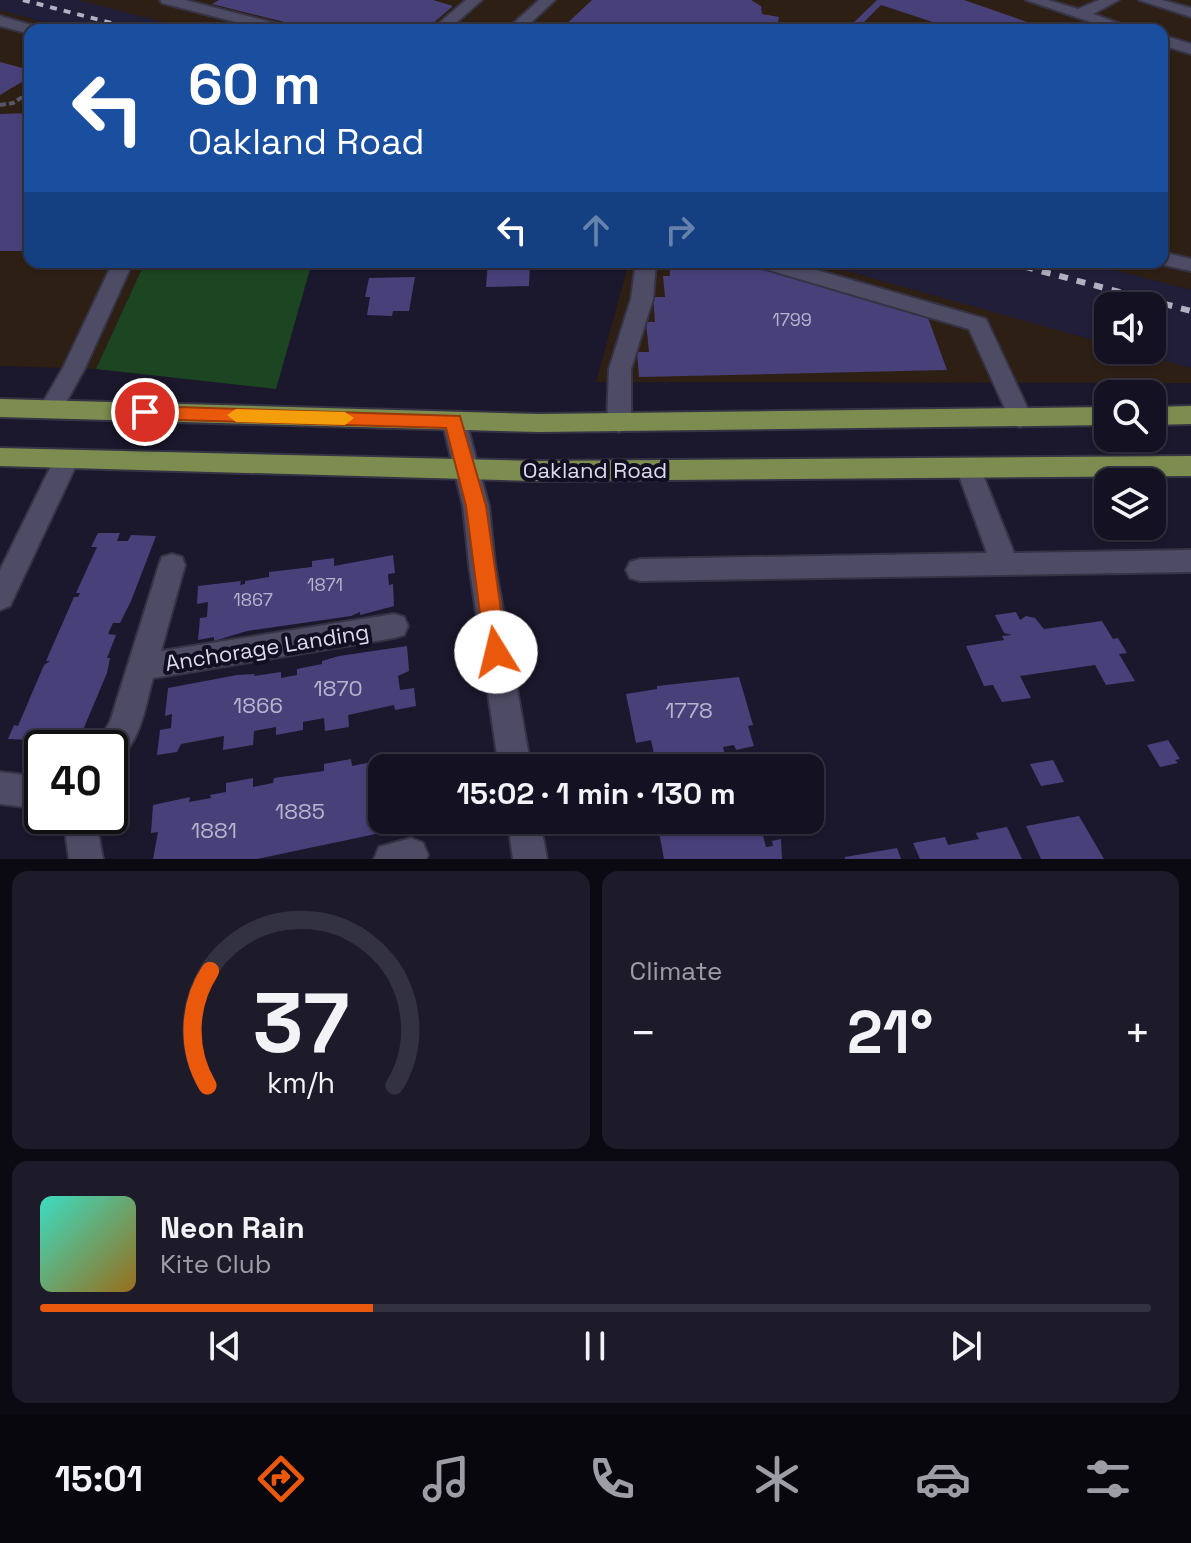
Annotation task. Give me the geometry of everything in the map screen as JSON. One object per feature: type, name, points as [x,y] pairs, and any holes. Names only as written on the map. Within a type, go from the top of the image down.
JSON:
[{"type":"main road","points":[[0,408],[619,423],[1094,416]]},
{"type":"main road","points":[[1166,416],[1191,415]]},
{"type":"main road","name":"Oakland Road","points":[[0,457],[465,469],[969,470],[1191,466]]},
{"type":"street","points":[[167,0],[261,24]]},
{"type":"street","points":[[446,24],[475,0]]},
{"type":"street","points":[[521,24],[548,0]]},
{"type":"street","points":[[1033,0],[1111,24]]},
{"type":"street","points":[[1079,14],[1112,0]]},
{"type":"street","points":[[1146,0],[1191,13]]},
{"type":"street","points":[[0,21],[24,28]]},
{"type":"street","points":[[1168,42],[1191,49]]},
{"type":"street","points":[[1168,259],[1191,265]]},
{"type":"street","points":[[51,409],[74,368],[120,268]]},
{"type":"street","points":[[619,423],[620,369],[642,299],[645,268]]},
{"type":"street","points":[[787,268],[978,324],[1020,418]]},
{"type":"street","points":[[454,421],[476,506],[482,564],[513,754]]},
{"type":"street","points":[[0,598],[67,459]]},
{"type":"street","points":[[969,470],[1005,564]]},
{"type":"street","points":[[640,570],[1191,561]]},
{"type":"street","points":[[122,730],[172,565]]},
{"type":"street","name":"Anchorage Landing","points":[[140,667],[394,626]]},
{"type":"street","points":[[0,788],[24,791]]},
{"type":"street","points":[[82,834],[86,859]]},
{"type":"street","points":[[526,834],[530,859]]},
{"type":"path","points":[[0,105],[13,103],[24,96]]},
{"type":"shaded area","points":[[0,0],[78,0],[170,24],[50,24],[0,10]]},
{"type":"shaded area","points":[[78,0],[1191,0],[1191,290],[1106,268],[1168,268],[1168,24],[170,24]]},
{"type":"shaded area","points":[[0,10],[50,24],[24,24],[24,268],[142,268],[96,369],[0,366]]},
{"type":"shaded area","points":[[627,268],[836,268],[1094,340],[1094,364],[1166,364],[1166,361],[1191,368],[1191,383],[1166,383],[1166,380],[1094,380],[1094,383],[596,382]]},
{"type":"shaded area","points":[[836,268],[1106,268],[1191,290],[1191,368],[1166,361],[1166,292],[1094,292],[1094,340]]},
{"type":"green space","points":[[142,268],[310,268],[276,389],[96,369]]},
{"type":"building","points":[[219,0],[433,0],[453,6],[432,24],[293,24],[212,4]]},
{"type":"building","points":[[592,0],[751,0],[761,6],[762,14],[779,17],[778,22],[786,24],[566,24]]},
{"type":"building","points":[[877,0],[964,0],[1033,24],[939,24],[881,5],[862,24],[852,24]]},
{"type":"building","points":[[0,62],[24,68],[24,81],[0,95]]},
{"type":"building","points":[[24,113],[24,251],[0,251],[0,114]]},
{"type":"building","points":[[488,268],[530,268],[529,286],[486,287]]},
{"type":"building","points":[[669,268],[764,268],[927,315],[947,370],[639,377],[637,352],[649,352],[646,322],[655,322],[653,297],[665,297],[663,276],[670,276]]},
{"type":"building","points":[[415,277],[409,311],[393,311],[392,316],[367,315],[370,297],[365,297],[369,278]]},
{"type":"building","points":[[98,533],[120,533],[117,541],[128,541],[131,535],[156,536],[131,601],[120,623],[113,623],[108,634],[116,635],[107,658],[110,658],[107,673],[83,730],[40,728],[24,730],[24,740],[8,739],[14,725],[18,726],[44,665],[50,661],[46,661],[74,597],[80,593],[76,593],[97,547],[91,547]]},
{"type":"building","points":[[393,555],[395,573],[388,574],[389,585],[393,584],[394,606],[360,615],[360,612],[351,616],[247,631],[214,641],[214,637],[198,640],[200,618],[207,617],[208,602],[197,604],[198,586],[241,581],[240,585],[245,584],[245,581],[269,577],[269,572],[312,567],[312,561],[334,558],[334,566]]},
{"type":"building","points":[[1016,612],[1020,620],[1026,616],[1035,618],[1044,629],[1102,621],[1113,639],[1118,638],[1127,653],[1119,654],[1135,681],[1106,685],[1095,665],[1020,676],[1031,698],[1002,702],[993,685],[984,686],[966,646],[1004,640],[1002,636],[1012,635],[1004,633],[995,615]]},
{"type":"building","points":[[407,646],[409,671],[398,676],[400,690],[414,688],[416,706],[395,710],[394,705],[348,715],[349,727],[325,731],[324,718],[303,722],[303,730],[276,735],[276,727],[254,731],[253,745],[223,750],[224,736],[181,744],[177,752],[157,755],[160,730],[171,728],[172,714],[165,716],[168,688],[237,675],[281,672],[281,678],[297,675],[297,669],[322,664],[322,661],[339,656]]},
{"type":"building","points":[[739,677],[753,725],[748,726],[754,746],[736,750],[734,745],[723,747],[725,754],[654,754],[651,740],[636,743],[626,694],[657,689],[657,686]]},
{"type":"building","points":[[1168,740],[1180,759],[1175,760],[1178,763],[1160,767],[1147,745]]},
{"type":"building","points":[[351,759],[352,766],[368,763],[368,834],[376,834],[257,859],[153,859],[158,832],[151,833],[153,805],[190,797],[189,802],[211,798],[210,795],[226,792],[226,783],[253,778],[253,787],[273,783],[274,778],[324,771],[324,764]]},
{"type":"building","points":[[1053,760],[1064,782],[1041,786],[1030,764]]},
{"type":"building","points":[[1079,816],[1104,859],[1041,859],[1026,826]]},
{"type":"building","points":[[1007,827],[1022,859],[920,859],[913,843],[945,837],[948,845],[979,839],[976,833]]},
{"type":"building","points":[[659,834],[763,834],[766,847],[773,846],[772,841],[781,839],[782,859],[664,859]]},
{"type":"building","points":[[897,848],[901,859],[845,859],[845,857]]},
{"type":"railway","points":[[23,0],[115,24]]},
{"type":"railway","points":[[1030,268],[1191,311]]},
{"type":"slow traffic","points":[[236,415],[345,418]]},
{"type":"route","points":[[145,412],[454,421],[476,506],[496,652]]}]
